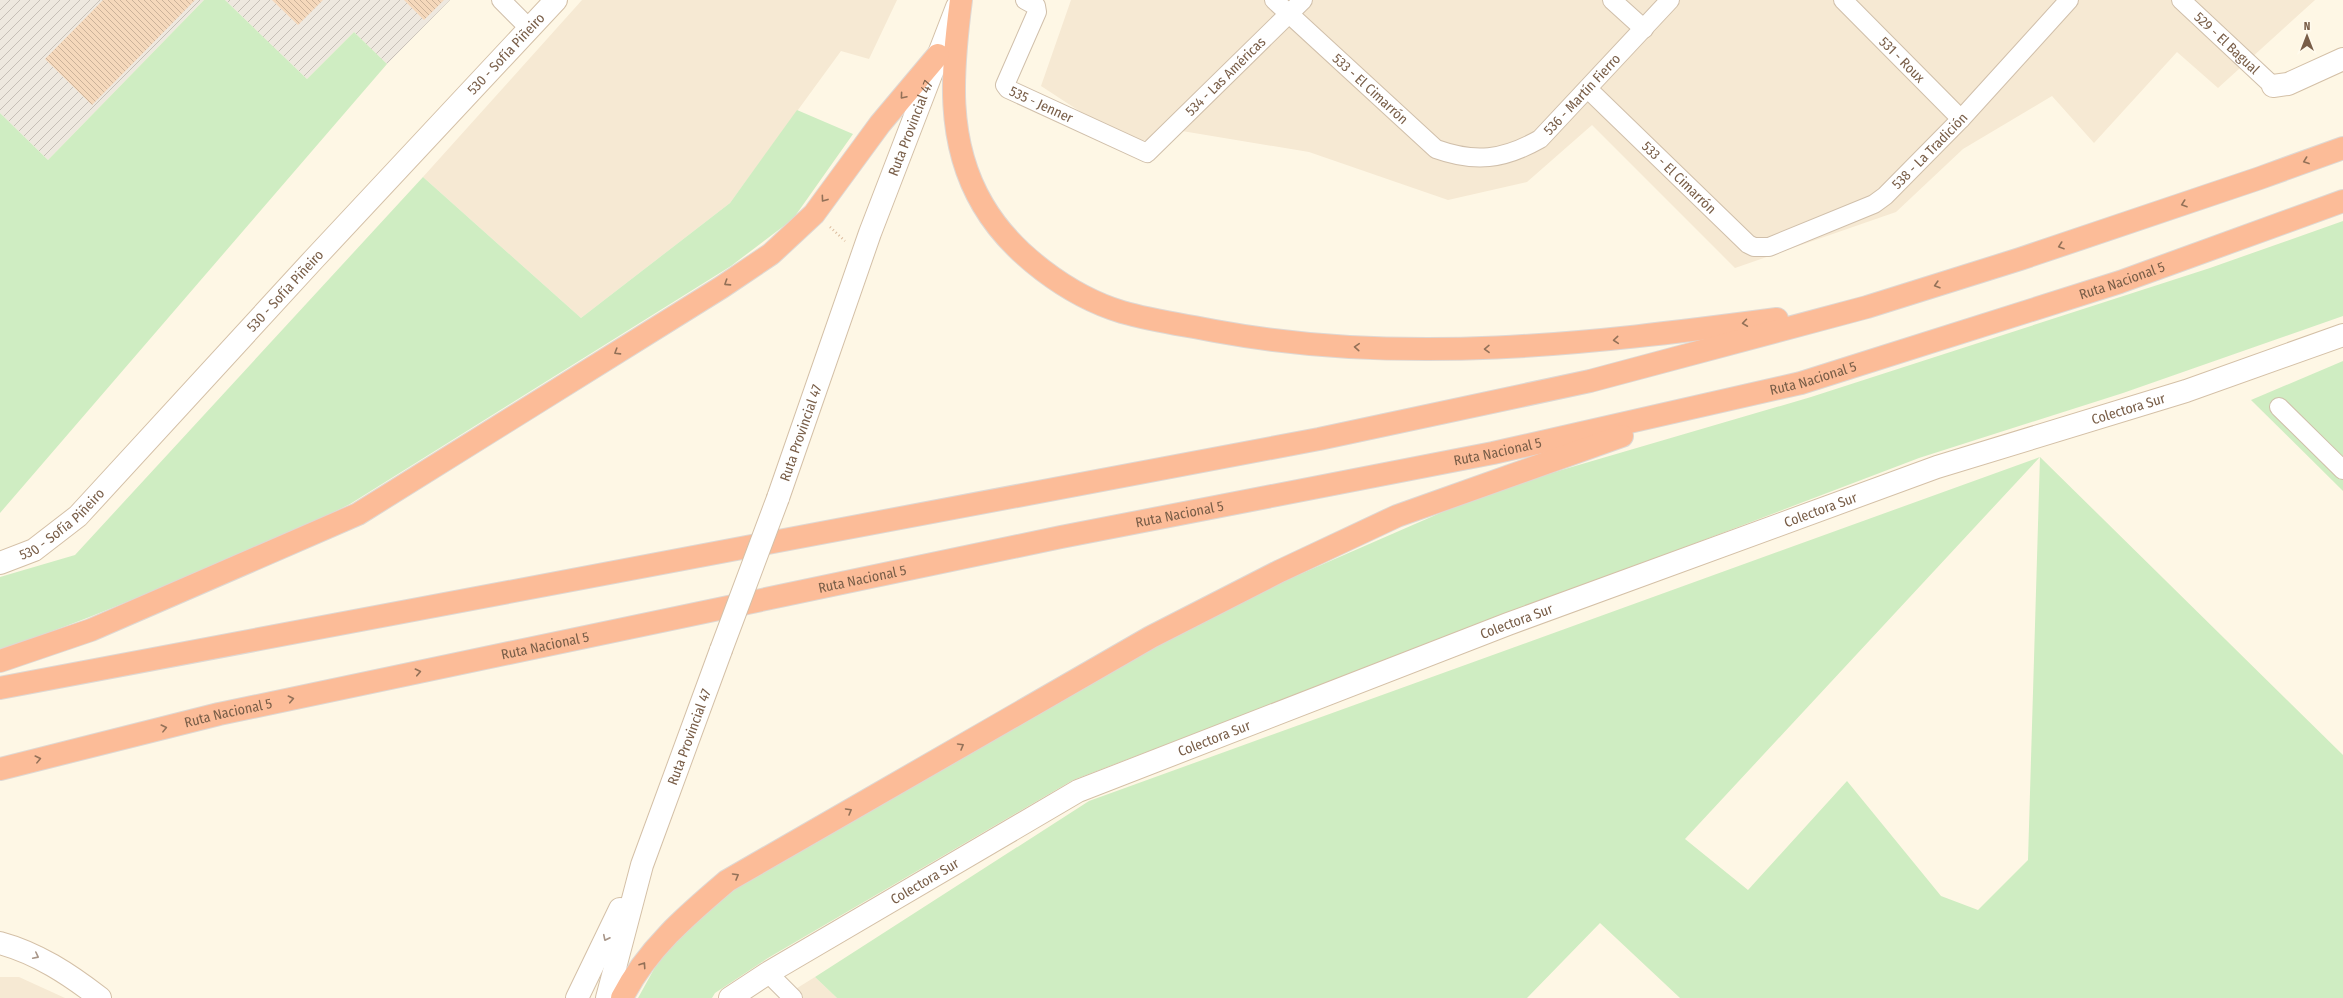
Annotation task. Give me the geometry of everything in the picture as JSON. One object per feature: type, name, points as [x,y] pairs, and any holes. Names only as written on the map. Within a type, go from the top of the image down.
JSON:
[{"type":"highway","points":[[961,0],[954,64],[954,116],[964,161],[982,205],[1008,238],[1037,268],[1075,291],[1121,312],[1256,338],[1405,350],[1504,349],[1633,338],[1867,307]]},
{"type":"highway","points":[[0,661],[91,630],[358,514],[722,287],[772,254],[814,214],[880,124],[938,55]]},
{"type":"highway","points":[[0,688],[946,508],[1320,439],[1590,381],[1867,307],[2020,259],[2260,178],[2343,148]]},
{"type":"highway","name":"Ruta Nacional 5","points":[[0,769],[219,714],[1061,537],[1493,453],[1801,383],[2120,282],[2343,201]]},
{"type":"highway","points":[[622,998],[654,949],[686,916],[727,881],[1150,638],[1280,571],[1397,516],[1505,476],[1662,422],[1801,383]]},
{"type":"street","points":[[500,0],[530,29]]},
{"type":"street","name":"530 - Sofía Piñeiro","points":[[0,563],[34,550],[78,516],[314,259],[556,0]]},
{"type":"street","name":"Ruta Provincial 47","points":[[607,998],[642,865],[778,498],[870,233],[938,55],[961,0]]},
{"type":"street","name":"535 - Jenner","points":[[1025,0],[1036,6],[1037,12],[1005,84],[1008,88],[1147,153]]},
{"type":"street","name":"533 - El Cimarrón","points":[[1274,0],[1436,149],[1456,156],[1476,158]]},
{"type":"street","name":"534 - Las Américas","points":[[1147,153],[1303,0]]},
{"type":"street","points":[[1612,0],[1644,29]]},
{"type":"street","name":"536 - Martín Fierro","points":[[1476,158],[1511,154],[1540,139],[1670,0]]},
{"type":"street","name":"531 - Roux","points":[[1843,0],[1961,119]]},
{"type":"street","name":"538 - La Tradición","points":[[1754,247],[1769,247],[1874,204],[1885,196],[1961,119],[2070,0]]},
{"type":"street","name":"529 - El Bagual","points":[[2181,0],[2273,86]]},
{"type":"street","points":[[2273,86],[2288,84],[2343,59]]},
{"type":"street","name":"533 - El Cimarrón","points":[[1588,89],[1748,244],[1754,247]]},
{"type":"street","name":"Colectora Sur","points":[[730,998],[768,974],[1078,791],[1508,624],[1937,467],[2186,391],[2343,335]]},
{"type":"street","points":[[2279,407],[2343,470]]},
{"type":"street","name":"Ruta Provincial 47","points":[[577,998],[642,865]]},
{"type":"street","points":[[0,943],[24,949],[48,962],[100,998]]},
{"type":"street","points":[[768,974],[793,998]]},
{"type":"shaded area","points":[[0,0],[204,0],[48,160],[0,113]]},
{"type":"shaded area","points":[[225,0],[450,0],[387,64],[354,32],[307,79]]},
{"type":"shaded area","points":[[582,0],[897,0],[869,59],[841,51],[730,203],[581,318],[423,177]]},
{"type":"shaded area","points":[[1071,0],[2315,0],[2218,88],[2177,52],[2094,143],[2052,96],[1963,149],[1896,212],[1735,268],[1592,125],[1527,182],[1448,200],[1309,152],[1182,131],[1130,144],[1041,86]]},
{"type":"shaded area","points":[[0,977],[19,977],[65,998],[0,998]]},
{"type":"shaded area","points":[[815,977],[837,998],[781,998]]},
{"type":"green space","points":[[204,0],[225,0],[307,79],[354,32],[387,64],[0,513],[0,113],[48,160]]},
{"type":"green space","points":[[797,110],[853,134],[793,219],[731,266],[350,504],[270,544],[87,618],[0,651],[0,577],[75,555],[423,177],[581,318],[730,203]]},
{"type":"green space","points":[[2343,221],[2343,316],[2123,393],[1919,458],[1073,780],[768,958],[715,993],[712,998],[638,998],[664,951],[714,902],[752,878],[1211,613],[1493,490],[1811,397],[2210,268]]},
{"type":"green space","points":[[2343,361],[2343,491],[2251,400]]},
{"type":"green space","points":[[2040,457],[2343,755],[2343,998],[1680,998],[1600,923],[1527,998],[837,998],[815,977],[1089,801]],"holes":[[[2040,457],[2028,860],[1978,910],[1941,896],[1847,781],[1748,890],[1685,839]]]},
{"type":"building","points":[[103,0],[195,0],[92,105],[45,59]]},
{"type":"building","points":[[272,0],[323,0],[298,25]]},
{"type":"building","points":[[404,0],[444,0],[424,20]]}]
